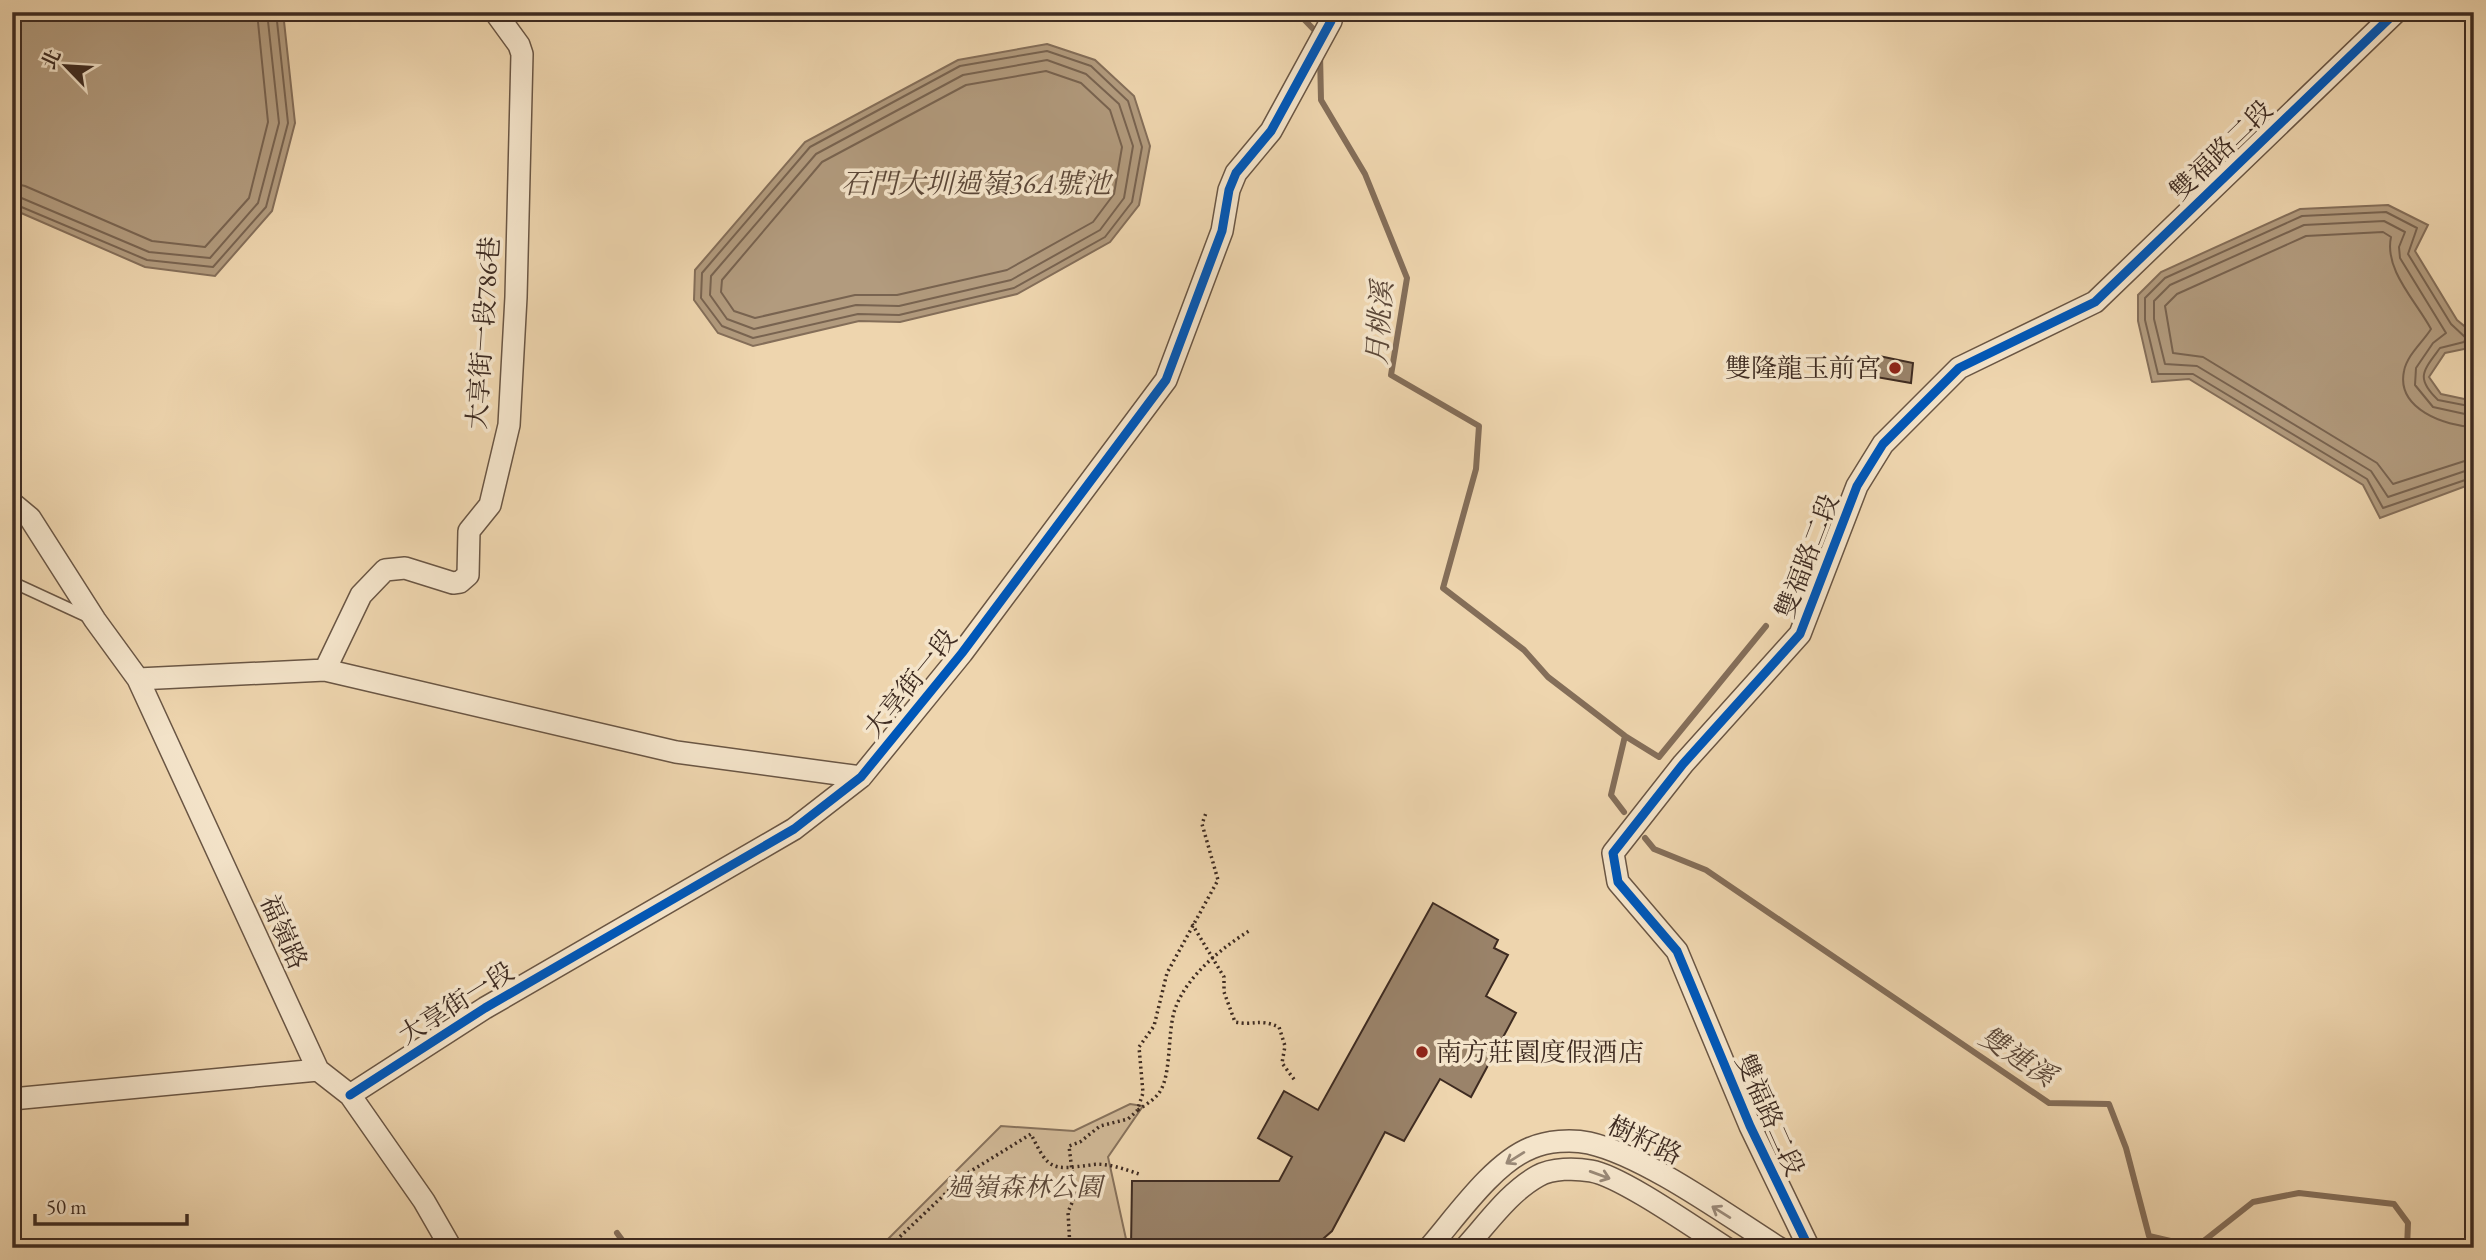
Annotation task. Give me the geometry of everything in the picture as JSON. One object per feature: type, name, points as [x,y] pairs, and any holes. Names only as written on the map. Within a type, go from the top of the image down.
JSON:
[{"type":"street","name":"大享街一段786巷","points":[[325,670],[361,594],[385,570],[405,568],[453,583],[460,582],[468,575],[469,531],[490,505],[509,425],[516,297],[522,54],[519,45],[495,12]]},
{"type":"street","name":"雙福路二段","points":[[1809,1248],[1750,1126],[1677,951],[1618,882],[1613,853],[1683,764],[1800,634],[1857,486],[1884,444],[1959,368],[2095,302],[2396,12]]},
{"type":"street","name":"大享街一段","points":[[350,1095],[485,1008],[794,829],[861,777],[962,653],[1166,380],[1219,241],[1229,190],[1236,173],[1271,131],[1332,17]]},
{"type":"street","name":"福嶺路","points":[[12,503],[30,518],[95,620],[138,679],[318,1070],[350,1095],[424,1201],[452,1248]]},
{"type":"street","name":"大享街一段","points":[[138,679],[325,670],[676,752],[752,765],[861,777]]},
{"type":"street","points":[[12,1100],[318,1070]]},
{"type":"street","name":"樹籽路","points":[[1429,1248],[1502,1166],[1531,1148],[1566,1141],[1589,1143],[1609,1150],[1664,1177],[1779,1248]]},
{"type":"street","name":"樹籽路","points":[[1465,1248],[1516,1192],[1539,1175],[1569,1169],[1592,1171],[1615,1181],[1726,1248]]},
{"type":"lane","points":[[12,582],[95,620]]},
{"type":"path","points":[[1137,1111],[1143,1093],[1139,1048],[1154,1026],[1167,973],[1218,880],[1202,824],[1206,813]]},
{"type":"path","points":[[1192,924],[1224,977],[1224,992],[1235,1022],[1246,1024],[1262,1020],[1279,1027],[1285,1046],[1282,1063],[1296,1082]]},
{"type":"path","points":[[1070,1248],[1068,1212],[1075,1196],[1069,1146],[1080,1142],[1100,1126],[1128,1119],[1158,1096],[1164,1084],[1167,1044],[1176,1007],[1201,969],[1249,931]]},
{"type":"path","points":[[888,1248],[966,1174],[1031,1134],[1045,1161],[1058,1168],[1073,1170],[1092,1164],[1120,1167],[1139,1174]]},
{"type":"green space","name":"過嶺森林公園","points":[[1130,1104],[1143,1106],[1108,1157],[1128,1248],[879,1248],[1001,1126],[1074,1131]]},
{"type":"water","points":[[12,12],[283,12],[295,123],[272,211],[215,276],[145,267],[12,209]]},
{"type":"water","name":"石門大圳過嶺36A號池","points":[[1047,44],[1095,60],[1134,96],[1150,146],[1139,205],[1110,242],[1017,294],[900,322],[859,321],[753,346],[718,333],[694,300],[695,270],[805,142],[958,60]]},
{"type":"water","points":[[2388,205],[2428,225],[2415,251],[2457,320],[2474,334],[2474,347],[2445,353],[2429,377],[2441,394],[2474,401],[2474,483],[2380,518],[2363,485],[2189,379],[2152,382],[2138,321],[2138,295],[2161,272],[2300,209]]},
{"type":"building","name":"雙隆龍玉前宮","points":[[1879,356],[1913,363],[1911,383],[1876,377]]},
{"type":"building","name":"南方莊園度假酒店","points":[[1433,903],[1498,940],[1494,948],[1508,955],[1486,996],[1516,1013],[1471,1097],[1440,1079],[1404,1141],[1385,1132],[1332,1231],[1316,1245],[1308,1248],[1131,1248],[1132,1181],[1279,1181],[1292,1157],[1258,1138],[1284,1091],[1318,1110]]},
{"type":"waterway","name":"月桃溪","points":[[1297,12],[1320,36]]},
{"type":"waterway","name":"月桃溪","points":[[1320,54],[1321,100],[1365,174],[1407,278],[1391,375],[1479,426],[1476,469],[1443,588],[1524,650],[1548,677],[1625,736],[1659,757],[1766,626]]},
{"type":"waterway","name":"雙連溪","points":[[1624,812],[1611,795],[1625,736]]},
{"type":"waterway","name":"雙連溪","points":[[1645,838],[1654,849],[1706,870],[2049,1103],[2109,1104],[2126,1148],[2149,1236],[2196,1247],[2253,1202],[2299,1193],[2394,1204],[2408,1223],[2407,1248]]},
{"type":"waterway","points":[[617,1233],[628,1248]]},
{"type":"cycle path","points":[[350,1095],[485,1008],[794,829],[861,777],[962,653],[1166,380],[1222,231],[1229,190],[1236,173],[1271,131],[1331,21],[1333,12]]},
{"type":"cycle path","points":[[1809,1248],[1750,1126],[1677,951],[1618,882],[1613,853],[1683,764],[1800,634],[1857,486],[1883,444],[1959,368],[2095,302],[2396,12]]},
{"type":"place","name":"雙隆龍玉前宮","points":[[1895,368]]},
{"type":"place","name":"南方莊園度假酒店","points":[[1422,1052]]}]
